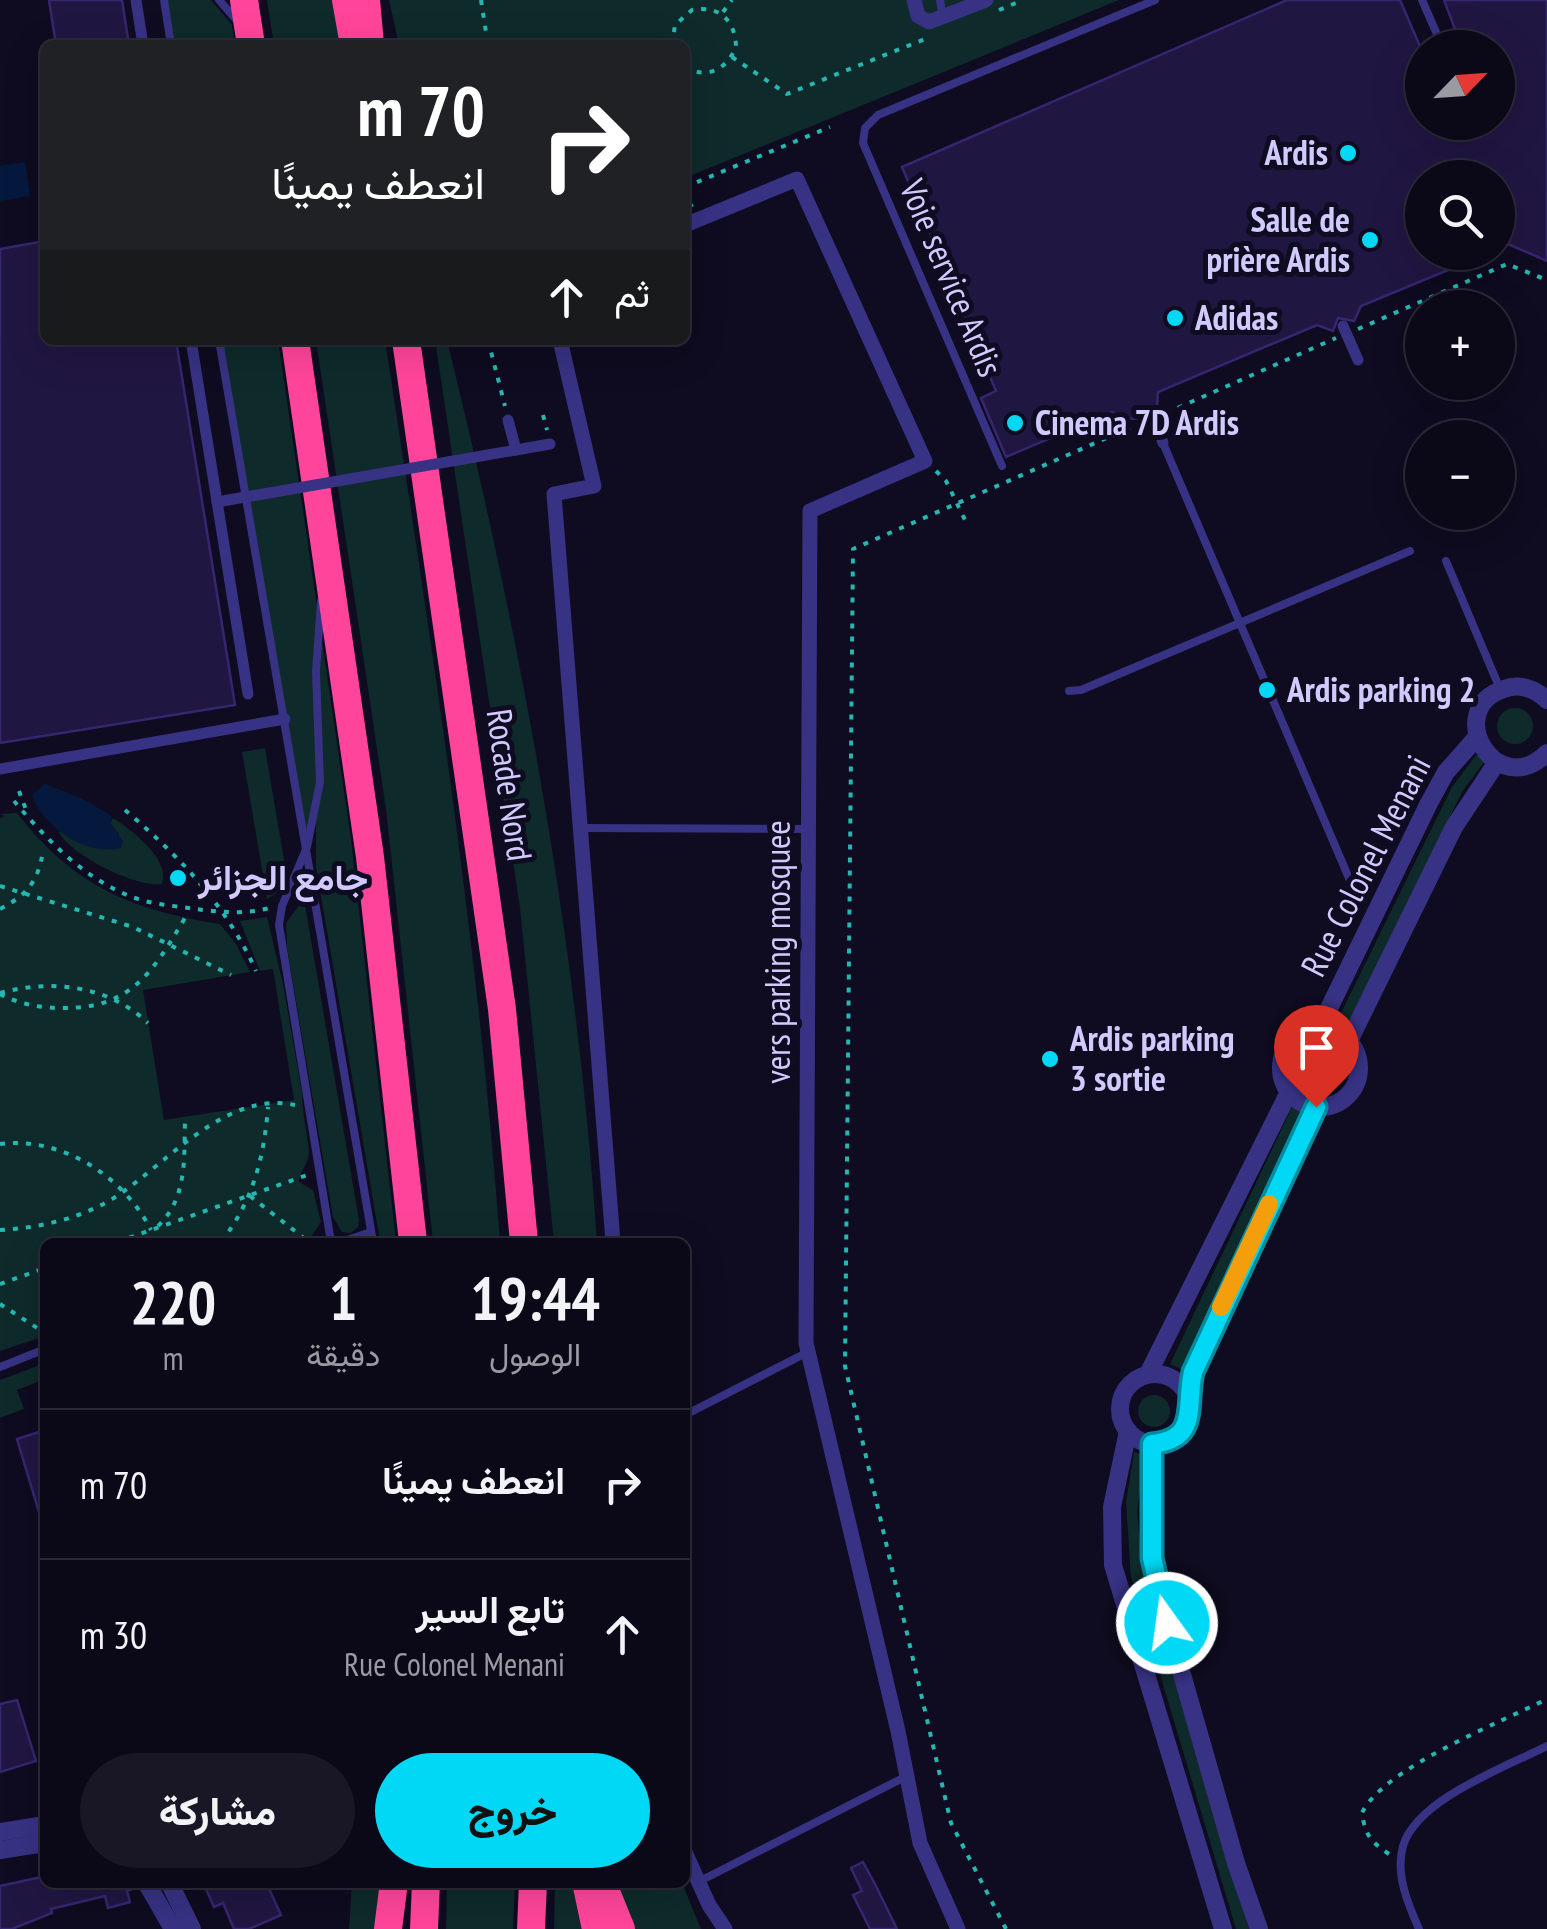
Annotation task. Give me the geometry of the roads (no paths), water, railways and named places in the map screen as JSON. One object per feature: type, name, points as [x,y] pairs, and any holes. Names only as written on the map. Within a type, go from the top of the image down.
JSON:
[{"type":"highway","points":[[244,0],[250,40]]},
{"type":"highway","points":[[346,0],[353,40]]},
{"type":"highway","points":[[366,0],[370,40]]},
{"type":"highway","points":[[296,345],[368,840],[413,1238]]},
{"type":"highway","name":"Rocade Nord","points":[[407,345],[502,1009],[524,1238]]},
{"type":"highway","points":[[502,1009],[518,1078],[537,1238]]},
{"type":"highway","points":[[388,1929],[393,1888]]},
{"type":"highway","points":[[424,1929],[426,1888]]},
{"type":"highway","points":[[531,1929],[533,1888]]},
{"type":"highway","points":[[587,1888],[596,1929]]},
{"type":"highway","points":[[604,1888],[621,1929]]},
{"type":"street","points":[[136,0],[142,40]]},
{"type":"street","points":[[914,0],[916,10],[929,22],[987,7]]},
{"type":"street","name":"vers parking mosquee","points":[[690,222],[797,179],[925,461],[810,511],[808,1352],[920,1843],[958,1929]]},
{"type":"street","points":[[1345,330],[1358,360]]},
{"type":"street","points":[[191,345],[248,694]]},
{"type":"street","points":[[561,345],[594,486],[554,494],[613,1238]]},
{"type":"street","points":[[1156,417],[1163,444]]},
{"type":"street","points":[[508,420],[516,450]]},
{"type":"street","points":[[217,502],[550,444]]},
{"type":"street","points":[[1500,690],[1528,688],[1545,695]]},
{"type":"street","name":"Rue Colonel Menani","points":[[1319,1029],[1429,803],[1446,772],[1477,737],[1483,704],[1500,690]]},
{"type":"street","points":[[0,769],[284,718]]},
{"type":"street","points":[[1477,737],[1488,756],[1497,762],[1522,767],[1534,764],[1547,753]]},
{"type":"street","name":"Rue Colonel Menani","points":[[1349,1041],[1454,827],[1497,762]]},
{"type":"street","points":[[1319,1029],[1349,1041],[1360,1068],[1357,1082],[1342,1100],[1316,1107],[1290,1092],[1283,1079],[1282,1063],[1286,1049],[1296,1037],[1319,1029]]},
{"type":"street","points":[[1148,1374],[1290,1092]]},
{"type":"street","points":[[1188,1394],[1173,1378],[1148,1374],[1138,1378],[1123,1393],[1120,1407],[1128,1431],[1152,1444],[1177,1437],[1185,1427],[1193,1372],[1316,1107]]},
{"type":"street","points":[[1128,1431],[1112,1507],[1113,1565],[1222,1929]]},
{"type":"street","points":[[1152,1444],[1150,1522],[1157,1587],[1236,1864],[1259,1929]]},
{"type":"street","points":[[0,1832],[40,1826]]},
{"type":"street","points":[[0,1850],[40,1844]]},
{"type":"street","points":[[690,1864],[725,1929]]},
{"type":"street","points":[[149,1888],[173,1929]]},
{"type":"street","points":[[172,1888],[192,1929]]},
{"type":"lane","points":[[164,0],[170,40]]},
{"type":"lane","points":[[219,0],[249,40]]},
{"type":"lane","points":[[940,0],[943,17]]},
{"type":"lane","name":"Voie service Ardis","points":[[1002,466],[863,143],[865,128],[878,115],[1155,0]]},
{"type":"lane","points":[[1422,0],[1435,30]]},
{"type":"lane","points":[[220,345],[372,1238]]},
{"type":"lane","points":[[1163,444],[1357,896]]},
{"type":"lane","points":[[324,532],[316,672],[320,782],[307,847],[280,912],[279,925],[331,1238]]},
{"type":"lane","points":[[1069,691],[1081,690],[1410,551]]},
{"type":"lane","points":[[1446,562],[1500,690]]},
{"type":"lane","points":[[580,828],[808,828]]},
{"type":"lane","points":[[275,905],[287,898]]},
{"type":"lane","points":[[0,1367],[40,1351]]},
{"type":"lane","points":[[690,1411],[808,1352]]},
{"type":"lane","points":[[1419,1929],[1407,1900],[1402,1862],[1403,1846],[1414,1824],[1436,1803],[1547,1746]]},
{"type":"lane","points":[[698,1882],[907,1776]]},
{"type":"water","points":[[25,162],[30,196],[0,201],[0,166]]},
{"type":"water","points":[[45,784],[112,816],[110,823],[123,841],[121,848],[108,850],[80,844],[56,828],[32,795]]},
{"type":"place","name":"Ardis","points":[[1348,153]]},
{"type":"place","name":"Salle de prière Ardis","points":[[1370,240]]},
{"type":"place","name":"Adidas","points":[[1175,318]]},
{"type":"place","name":"Cinema 7D Ardis","points":[[1015,423]]},
{"type":"place","name":"Ardis parking 2","points":[[1267,690]]},
{"type":"place","name":"جامع الجزائر","points":[[178,878]]},
{"type":"place","name":"Ardis parking 3 sortie","points":[[1050,1059]]}]
